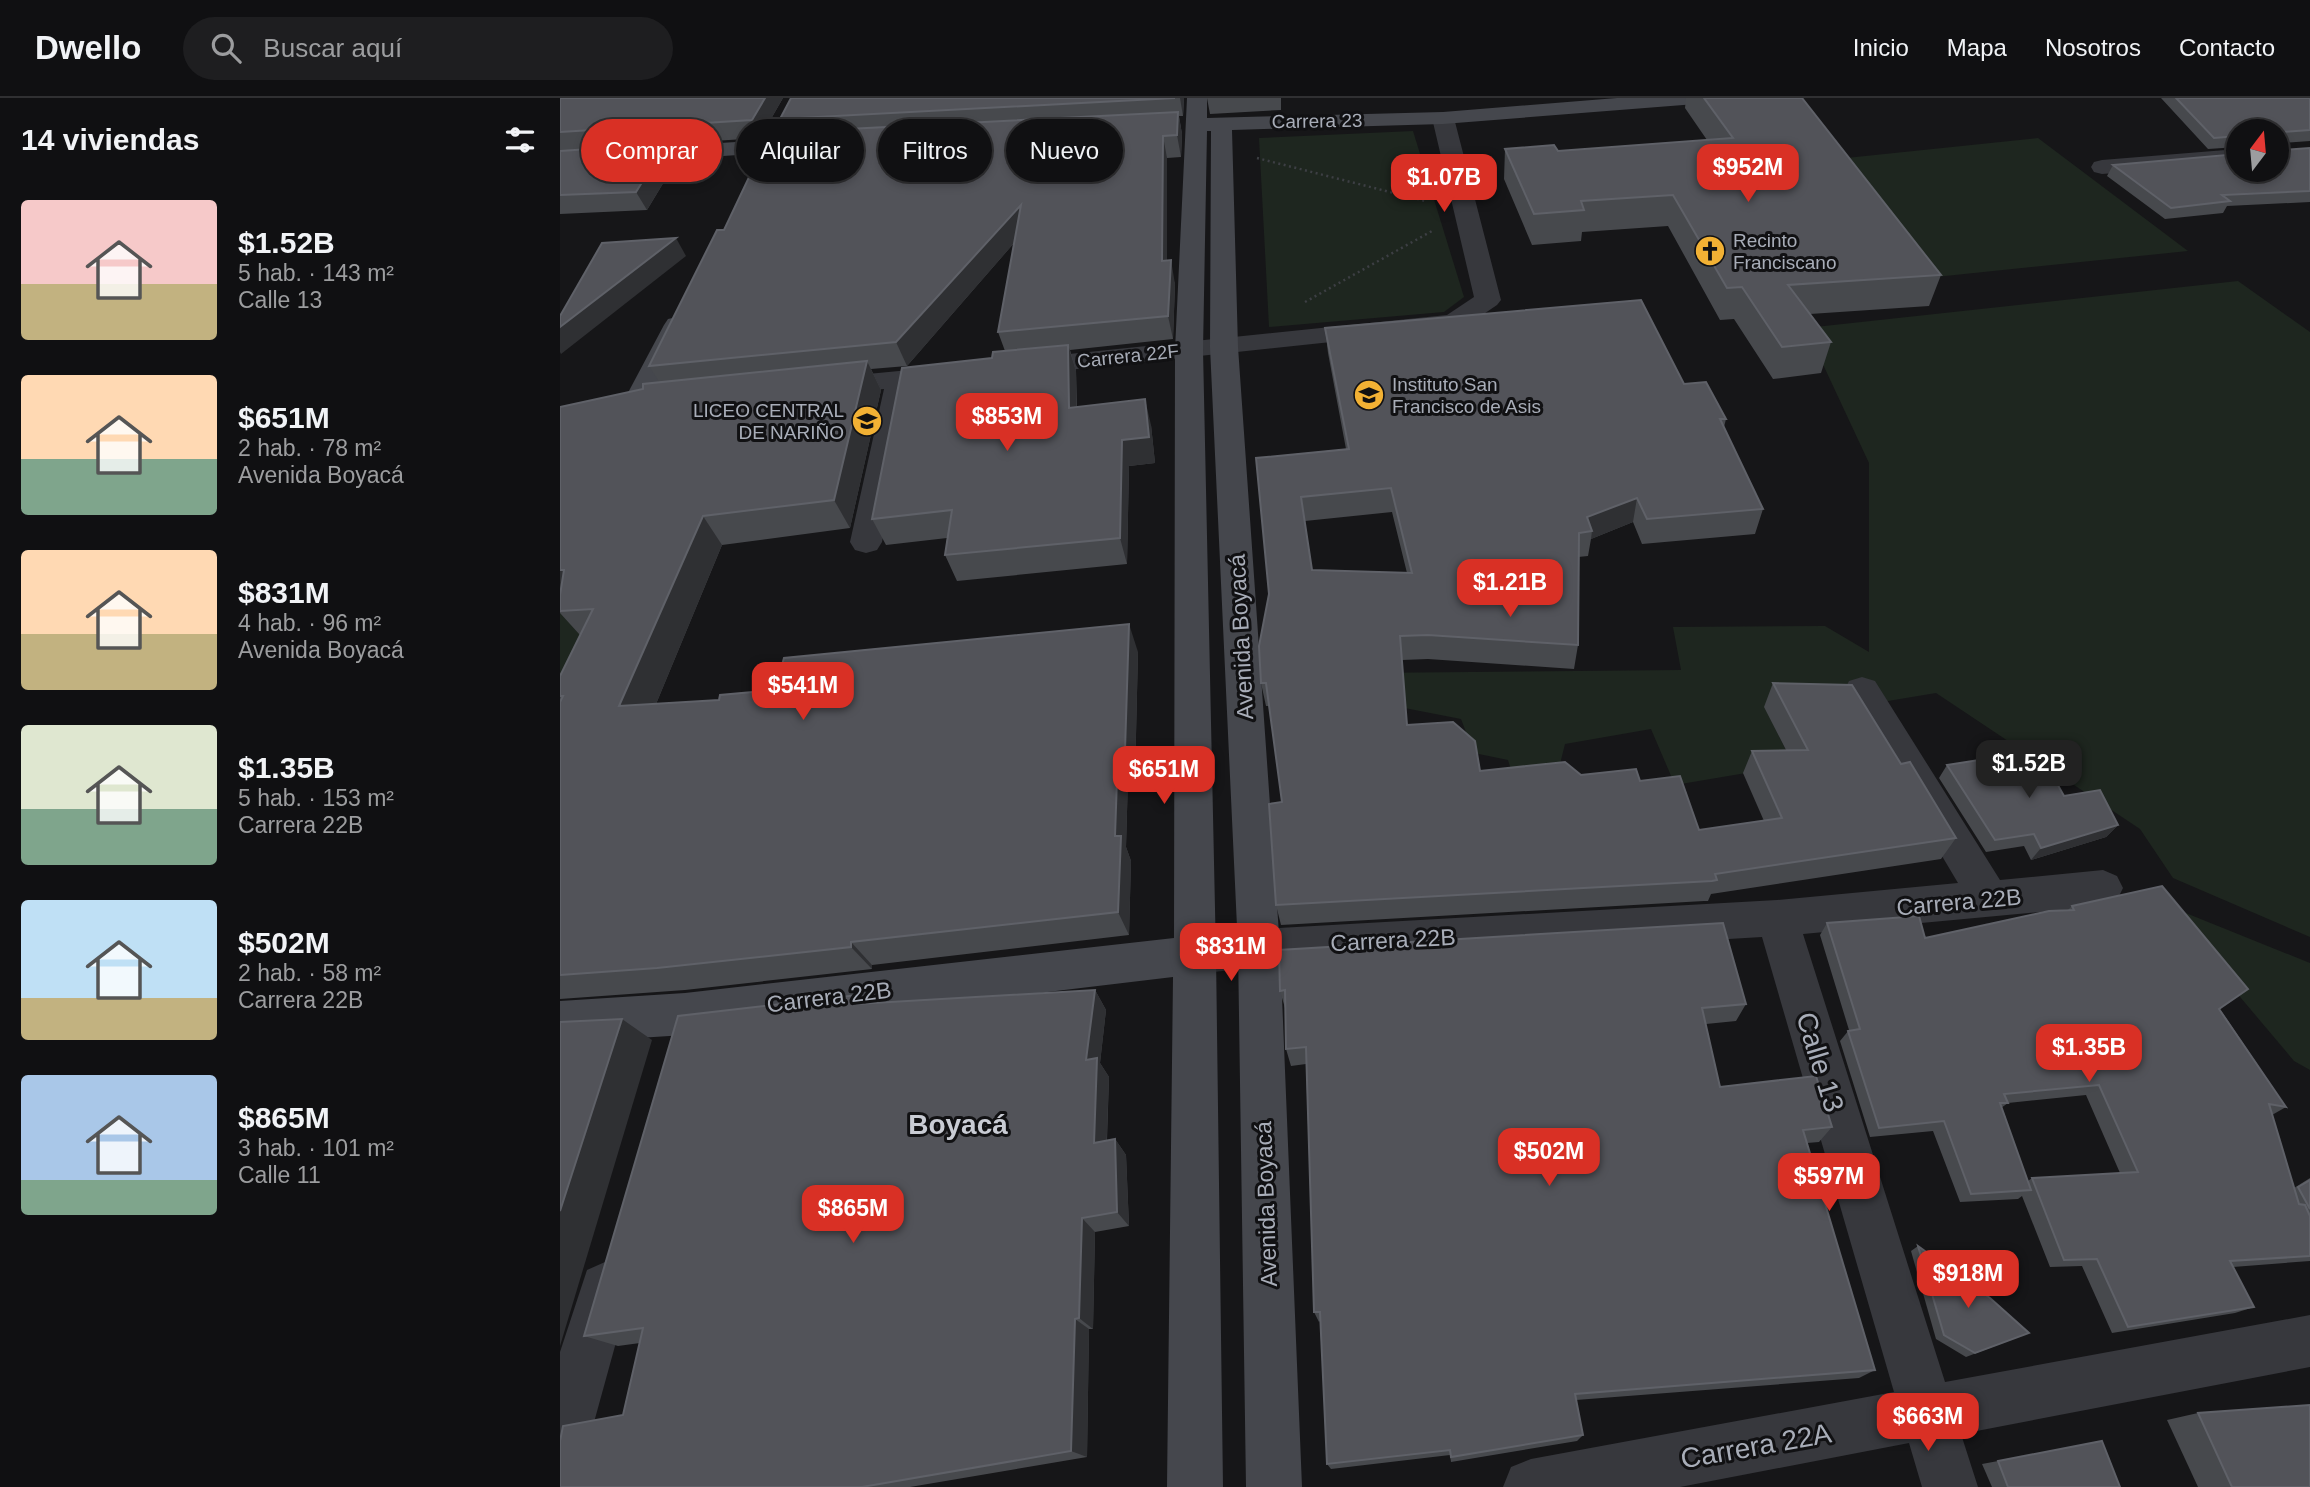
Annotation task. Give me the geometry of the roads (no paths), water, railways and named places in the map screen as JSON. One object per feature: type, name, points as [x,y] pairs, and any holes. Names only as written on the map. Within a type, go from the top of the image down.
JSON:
[{"type":"main road","name":"Carrera 23","points":[[1201,124],[1443,118],[1624,101],[1696,98]]},
{"type":"main road","name":"Avenida Boyacá","points":[[1195,1487],[1195,955],[1207,348],[1201,124]]},
{"type":"main road","points":[[560,160],[736,149]]},
{"type":"main road","points":[[637,404],[686,306]]},
{"type":"main road","name":"Avenida Boyacá","points":[[1207,348],[1259,948],[1274,1487]]},
{"type":"main road","name":"Carrera 22B","points":[[560,1022],[679,1034],[1195,955]]},
{"type":"street","name":"Carrera 22F","points":[[803,388],[1454,322],[1488,300],[1443,118]]},
{"type":"street","points":[[2102,167],[2226,157]]},
{"type":"street","points":[[866,542],[900,379]]},
{"type":"street","points":[[1862,691],[1990,900]]},
{"type":"street","name":"Carrera 22B","points":[[1195,955],[1259,948],[1777,918],[2103,888]]},
{"type":"street","name":"Calle 13","points":[[1777,918],[1950,1487]]},
{"type":"street","points":[[560,1444],[619,1243]]},
{"type":"street","name":"Carrera 22A","points":[[1531,1487],[1926,1415],[2310,1340]]},
{"type":"place","name":"Recinto Franciscano","points":[[1710,251]]},
{"type":"place","name":"Instituto San Francisco de Asis","points":[[1369,395]]},
{"type":"place","name":"LICEO CENTRAL DE NARIÑO","points":[[867,421]]},
{"type":"district","name":"Boyacá","points":[[958,1124]]}]
